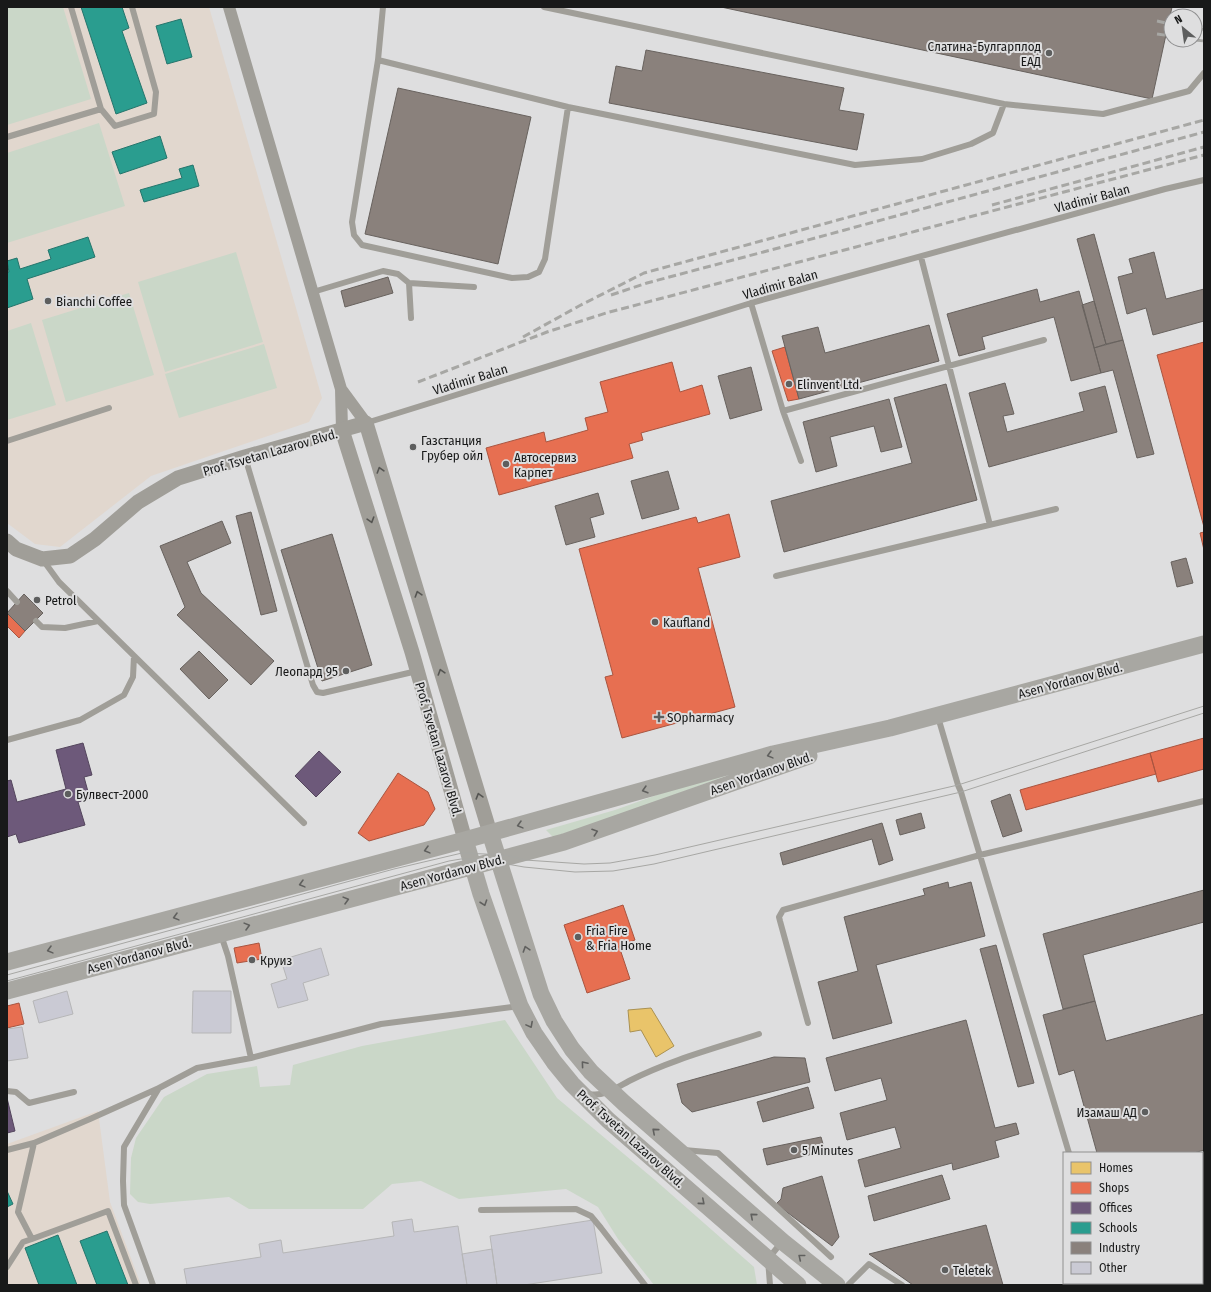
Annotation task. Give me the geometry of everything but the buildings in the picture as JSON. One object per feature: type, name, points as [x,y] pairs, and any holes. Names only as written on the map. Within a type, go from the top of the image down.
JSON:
[{"type":"main road","name":"Asen Yordanov Blvd.","points":[[7,962],[465,840],[773,754],[890,728],[1204,644]]},
{"type":"main road","name":"Asen Yordanov Blvd.","points":[[7,991],[571,840],[890,728]]},
{"type":"main road","name":"Prof. Tsvetan Lazarov Blvd.","points":[[490,833],[541,994],[554,1021],[572,1049],[591,1072],[611,1092],[782,1242],[837,1285]]},
{"type":"main road","name":"Prof. Tsvetan Lazarov Blvd.","points":[[465,840],[472,866],[520,1006],[534,1033],[554,1062],[580,1092],[608,1120],[798,1285]]},
{"type":"street","points":[[229,7],[341,389],[342,430],[366,423],[341,389]]},
{"type":"street","name":"Prof. Tsvetan Lazarov Blvd.","points":[[366,423],[490,833]]},
{"type":"street","name":"Prof. Tsvetan Lazarov Blvd.","points":[[7,541],[16,548],[42,559],[70,556],[95,539],[138,502],[178,478],[245,457],[342,430],[417,671],[465,840]]},
{"type":"lane","points":[[71,7],[100,109],[115,126],[154,114],[156,92],[132,7]]},
{"type":"lane","points":[[383,7],[378,60],[352,222],[354,235],[362,245],[512,278],[528,277],[539,272],[544,259],[568,107]]},
{"type":"lane","points":[[544,7],[1004,104],[1102,114],[1189,91],[1204,73]]},
{"type":"lane","points":[[378,60],[568,107],[855,165],[922,159],[971,144],[993,133],[1004,104]]},
{"type":"lane","points":[[7,137],[100,109]]},
{"type":"lane","name":"Vladimir Balan","points":[[366,423],[751,303],[1165,189],[1204,180]]},
{"type":"lane","points":[[921,257],[990,525]]},
{"type":"lane","points":[[313,292],[384,271],[398,274],[409,283],[474,287]]},
{"type":"lane","points":[[409,283],[411,318]]},
{"type":"lane","points":[[751,303],[783,411],[801,461]]},
{"type":"lane","points":[[783,411],[1044,340]]},
{"type":"lane","points":[[7,441],[109,408]]},
{"type":"lane","points":[[245,457],[313,685],[317,692],[323,693],[417,671]]},
{"type":"lane","points":[[776,576],[1056,509]]},
{"type":"lane","points":[[42,559],[59,582],[304,823]]},
{"type":"lane","points":[[7,591],[17,602]]},
{"type":"lane","points":[[36,621],[42,627],[65,628],[98,621]]},
{"type":"lane","points":[[7,740],[80,720],[124,695],[133,677],[134,656]]},
{"type":"lane","points":[[937,716],[1069,1152]]},
{"type":"lane","points":[[808,1023],[779,917],[783,910],[980,855],[1204,801]]},
{"type":"lane","points":[[220,934],[228,956],[251,1058]]},
{"type":"lane","points":[[7,1150],[34,1143],[90,1119],[159,1088],[197,1068],[251,1058],[381,1024],[520,1006]]},
{"type":"lane","points":[[580,1092],[596,1095],[611,1092],[656,1068],[759,1034]]},
{"type":"lane","points":[[153,1285],[124,1205],[124,1147],[159,1088]]},
{"type":"lane","points":[[7,1091],[16,1092],[29,1103],[74,1092]]},
{"type":"lane","points":[[32,1239],[18,1212],[34,1143]]},
{"type":"lane","points":[[677,1150],[718,1153],[831,1257]]},
{"type":"lane","points":[[482,1210],[576,1209],[591,1216],[645,1285]]},
{"type":"lane","points":[[7,1266],[22,1242],[108,1211],[136,1285]]},
{"type":"lane","points":[[770,1285],[768,1259],[782,1242]]},
{"type":"lane","points":[[848,1285],[869,1264],[902,1285]]},
{"type":"shaded area","points":[[7,7],[209,7],[322,398],[309,422],[151,476],[60,547],[35,544],[7,523]]},
{"type":"shaded area","points":[[98,1111],[110,1202],[141,1285],[7,1285],[7,1144]]},
{"type":"green space","points":[[7,7],[63,7],[91,99],[7,125]]},
{"type":"green space","points":[[99,123],[125,206],[7,243],[7,153]]},
{"type":"green space","points":[[236,252],[263,342],[165,372],[138,282]]},
{"type":"green space","points":[[129,293],[154,375],[66,402],[42,320]]},
{"type":"green space","points":[[31,323],[56,405],[7,420],[7,331]]},
{"type":"green space","points":[[264,344],[277,388],[179,418],[165,374]]},
{"type":"green space","points":[[753,766],[614,817],[553,837],[546,830],[615,810],[682,786]]},
{"type":"green space","points":[[505,1020],[557,1098],[655,1180],[754,1267],[757,1285],[654,1285],[618,1239],[598,1207],[566,1189],[459,1199],[421,1181],[392,1184],[363,1209],[249,1209],[229,1197],[150,1204],[138,1202],[130,1194],[131,1158],[136,1138],[164,1097],[207,1074],[257,1066],[260,1087],[290,1085],[293,1065],[362,1046]]},
{"type":"tram line","points":[[7,975],[394,869],[462,853],[510,856],[525,860],[584,864],[610,863],[655,855],[958,785],[1204,706]]},
{"type":"tram line","points":[[7,981],[449,861],[461,859],[484,860],[524,867],[575,872],[613,871],[654,864],[961,792],[1204,713]]},
{"type":"railway","points":[[1157,21],[1163,22]]},
{"type":"railway","points":[[1157,34],[1163,35]]},
{"type":"railway","points":[[523,337],[579,306],[644,273],[1204,120]]},
{"type":"railway","points":[[611,295],[647,283],[1204,132]]},
{"type":"railway","points":[[992,205],[1204,147]]},
{"type":"railway","points":[[418,382],[547,332],[606,313],[1204,155]]},
{"type":"place","name":"Слатина-Булгарплод ЕАД","points":[[1049,53]]},
{"type":"place","name":"Bianchi Coffee","points":[[48,301]]},
{"type":"place","name":"Elinvent Ltd.","points":[[789,384]]},
{"type":"place","name":"Газстанция Грубер ойл","points":[[413,447]]},
{"type":"place","name":"Автосервиз Карпет","points":[[506,464]]},
{"type":"place","name":"Petrol","points":[[37,600]]},
{"type":"place","name":"Kaufland","points":[[655,622]]},
{"type":"place","name":"Леопард 95","points":[[346,671]]},
{"type":"place","name":"SOpharmacy","points":[[659,717]]},
{"type":"place","name":"Булвест-2000","points":[[68,794]]},
{"type":"place","name":"Fria Fire & Fria Home","points":[[578,937]]},
{"type":"place","name":"Круиз","points":[[252,960]]},
{"type":"place","name":"Изамаш АД","points":[[1145,1112]]},
{"type":"place","name":"5 Minutes","points":[[794,1150]]},
{"type":"place","name":"Teletek","points":[[945,1270]]}]
